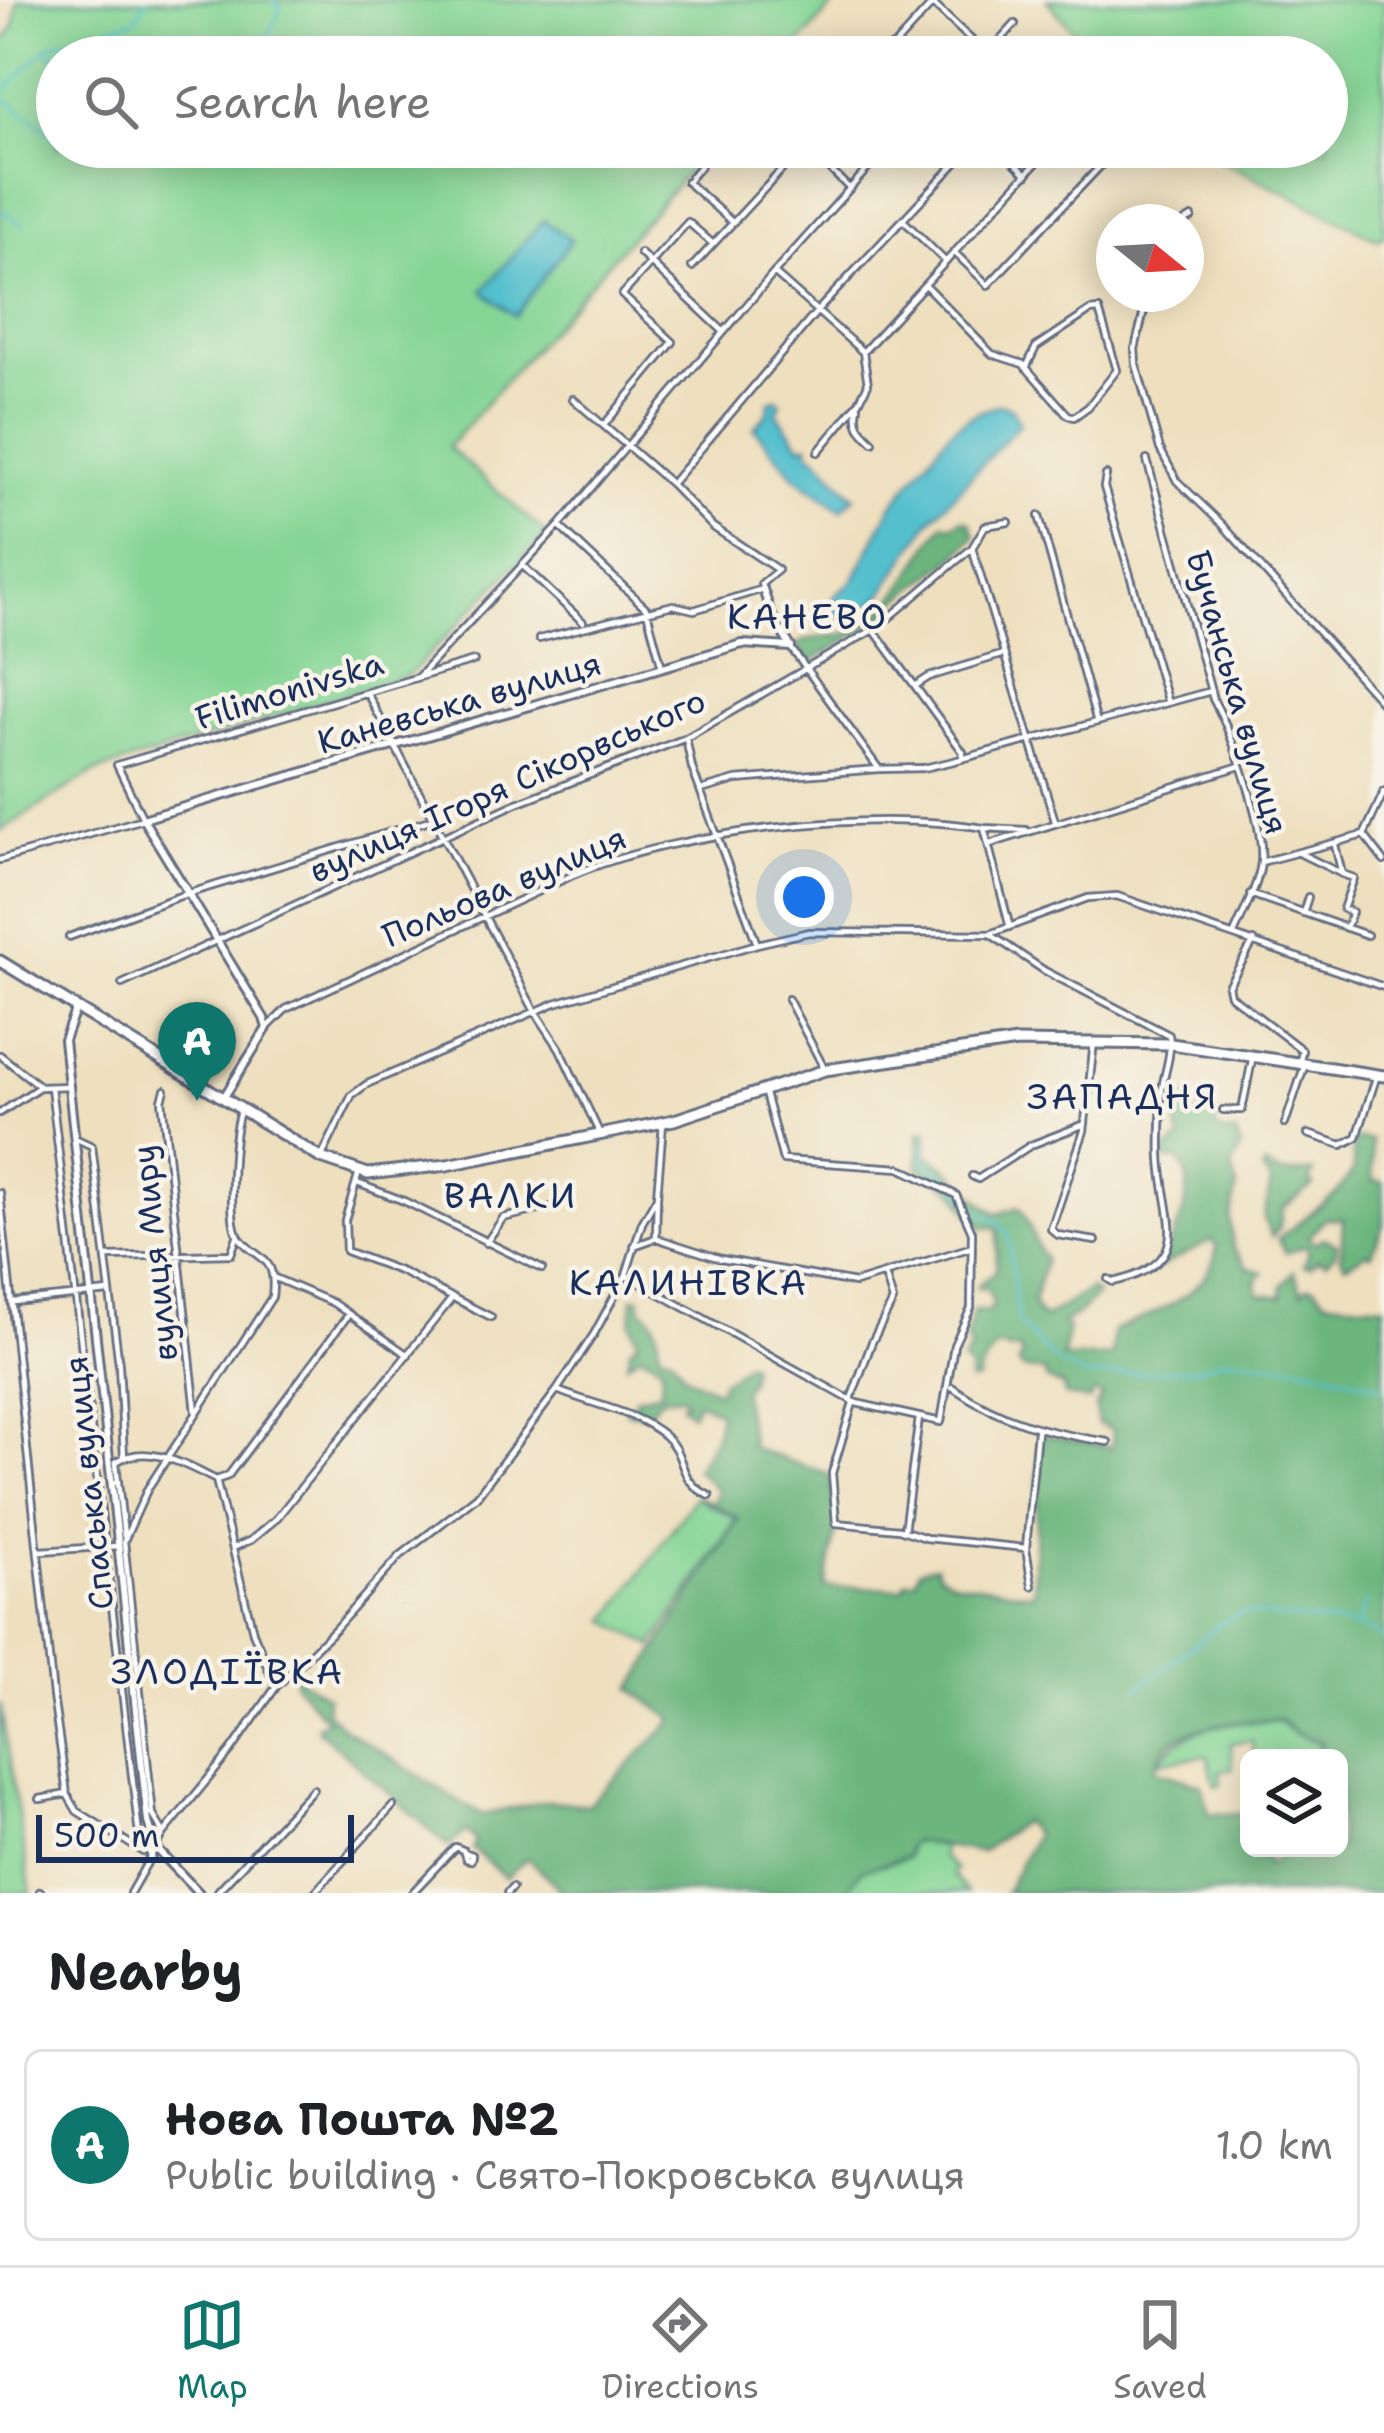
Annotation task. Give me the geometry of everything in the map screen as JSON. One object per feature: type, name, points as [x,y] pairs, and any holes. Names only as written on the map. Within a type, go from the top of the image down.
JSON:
[{"type":"main road","points":[[0,961],[358,1178],[663,1123],[825,1070],[993,1045],[1171,1043],[1380,1076]]},
{"type":"street","points":[[903,36],[934,2],[968,36]]},
{"type":"street","points":[[1004,36],[1015,24]]},
{"type":"street","points":[[698,168],[686,182],[732,222]]},
{"type":"street","points":[[692,267],[785,168]]},
{"type":"street","points":[[828,168],[849,188]]},
{"type":"street","points":[[418,676],[559,526],[868,168]]},
{"type":"street","points":[[671,484],[819,309],[951,168]]},
{"type":"street","points":[[1020,168],[1027,175]]},
{"type":"street","points":[[863,352],[1033,168]]},
{"type":"street","points":[[955,253],[988,285],[1098,168]]},
{"type":"street","points":[[903,220],[946,262]]},
{"type":"street","points":[[604,425],[674,342],[622,295],[688,222],[713,244]]},
{"type":"street","points":[[640,254],[724,332]]},
{"type":"street","points":[[774,272],[863,352],[868,385],[818,452]]},
{"type":"street","points":[[925,285],[992,353],[1024,366],[1068,415],[1079,416],[1117,370],[1099,310],[1036,346],[1024,366]]},
{"type":"street","points":[[1143,312],[1136,364],[1160,449],[1177,481],[1222,524],[1384,705]]},
{"type":"street","points":[[573,399],[713,526],[778,570],[761,584],[771,614],[879,769]]},
{"type":"street","points":[[859,402],[856,419],[873,442]]},
{"type":"street","name":"Бучанська вулиця","points":[[1148,460],[1211,691],[1240,766],[1261,862],[1234,934]]},
{"type":"street","points":[[1106,475],[1104,487],[1167,701]]},
{"type":"street","points":[[1039,516],[1096,721]]},
{"type":"street","name":"вулиця Ігоря Сікорвського","points":[[122,984],[517,802],[686,738],[874,629],[972,548],[985,526],[1009,522]]},
{"type":"street","points":[[559,526],[647,612],[662,668]]},
{"type":"street","points":[[972,548],[1055,821]]},
{"type":"street","points":[[522,566],[584,622]]},
{"type":"street","points":[[539,639],[673,605],[694,610],[763,589]]},
{"type":"street","points":[[874,629],[963,752],[962,759]]},
{"type":"street","name":"Каневська вулиця","points":[[142,819],[742,644],[790,647]]},
{"type":"street","points":[[915,686],[929,677],[1003,654]]},
{"type":"street","name":"Filimonivska","points":[[142,819],[117,765],[474,661]]},
{"type":"street","points":[[700,790],[736,780],[924,768],[1211,691]]},
{"type":"street","points":[[367,693],[535,1011],[560,1049],[599,1132]]},
{"type":"street","points":[[686,738],[700,790],[757,944]]},
{"type":"street","points":[[990,844],[1240,766]]},
{"type":"street","points":[[1261,862],[1364,835],[1384,792]]},
{"type":"street","points":[[0,860],[142,819],[267,1028]]},
{"type":"street","points":[[69,937],[188,894],[434,819]]},
{"type":"street","name":"Польова вулиця","points":[[223,1098],[267,1028],[286,1010],[607,861],[694,839],[884,820],[1032,830]]},
{"type":"street","points":[[984,828],[1009,924]]},
{"type":"street","points":[[1364,835],[1384,861]]},
{"type":"street","points":[[1335,845],[1342,874]]},
{"type":"street","points":[[1301,854],[1354,878],[1343,910],[1352,912],[1346,928]]},
{"type":"street","points":[[1250,894],[1367,935]]},
{"type":"street","points":[[321,1158],[359,1088],[535,1011],[809,932],[990,934],[1088,898],[1117,896],[1384,987]]},
{"type":"street","points":[[1303,913],[1308,897]]},
{"type":"street","points":[[990,934],[1045,970],[1162,1028],[1171,1043],[1161,1094],[1161,1155],[1173,1226],[1161,1257],[1148,1273],[1113,1282],[1108,1279]]},
{"type":"street","points":[[1254,941],[1228,986],[1230,994],[1302,1050],[1303,1062],[1285,1124]]},
{"type":"street","points":[[788,999],[825,1070]]},
{"type":"street","name":"Спаська вулиця","points":[[76,1008],[64,1040],[154,1853]]},
{"type":"street","points":[[1094,1042],[1085,1124],[1051,1229],[1058,1235],[1096,1241]]},
{"type":"street","points":[[1223,1110],[1241,1110],[1253,1054]]},
{"type":"street","points":[[0,1055],[40,1087]]},
{"type":"street","points":[[1308,1134],[1342,1145],[1357,1137],[1380,1076]]},
{"type":"street","points":[[0,1113],[40,1087],[70,1086]]},
{"type":"street","points":[[51,1087],[139,1835],[199,1893]]},
{"type":"street","points":[[626,1275],[851,1399],[934,1422],[943,1420],[954,1346],[971,1308],[972,1232],[956,1195],[900,1168],[783,1160],[764,1089]]},
{"type":"street","name":"вулиця Миру","points":[[165,1090],[162,1100],[196,1412]]},
{"type":"street","points":[[39,1551],[121,1544],[167,1456],[272,1297],[274,1278],[268,1264],[238,1234],[234,1218],[234,1133],[242,1109]]},
{"type":"street","points":[[656,1238],[663,1123]]},
{"type":"street","points":[[972,1176],[979,1179],[1031,1145],[1085,1124]]},
{"type":"street","points":[[75,1139],[92,1146],[119,1365],[124,1456]]},
{"type":"street","points":[[491,1317],[346,1252],[345,1220],[358,1178],[542,1269]]},
{"type":"street","points":[[0,1193],[67,1794],[77,1811],[154,1853]]},
{"type":"street","points":[[130,1893],[164,1833],[276,1687],[400,1556],[477,1496],[594,1334],[626,1275],[657,1197]]},
{"type":"street","points":[[486,1243],[503,1218],[560,1205]]},
{"type":"street","points":[[105,1257],[231,1254],[238,1234]]},
{"type":"street","points":[[634,1246],[656,1238],[693,1252],[855,1283],[972,1248]]},
{"type":"street","points":[[885,1275],[893,1301],[851,1399],[832,1473],[836,1522],[926,1538],[1026,1548]]},
{"type":"street","points":[[274,1278],[349,1314],[408,1355]]},
{"type":"street","points":[[12,1302],[109,1292]]},
{"type":"street","points":[[233,1548],[276,1519],[453,1297]]},
{"type":"street","points":[[115,1483],[116,1462],[124,1456],[167,1456],[215,1480],[229,1476],[349,1314]]},
{"type":"street","points":[[950,1386],[1037,1431],[1108,1442]]},
{"type":"street","points":[[557,1390],[647,1422],[676,1447],[686,1479],[710,1496]]},
{"type":"street","points":[[904,1531],[919,1418]]},
{"type":"street","points":[[1032,1586],[1026,1548],[1037,1431]]},
{"type":"street","points":[[215,1480],[253,1632],[276,1687]]},
{"type":"street","points":[[147,1783],[153,1815],[164,1833]]},
{"type":"street","points":[[216,1893],[313,1789]]},
{"type":"street","points":[[40,1799],[67,1794]]},
{"type":"street","points":[[314,1893],[393,1807]]},
{"type":"street","points":[[412,1893],[455,1847],[466,1853]]},
{"type":"green space","points":[[18,0],[838,0],[806,36],[36,36],[36,168],[691,168],[448,447],[546,534],[409,675],[93,773],[0,831],[0,48],[14,26]]},
{"type":"green space","points":[[1047,0],[1384,0],[1384,236],[1377,239],[1237,168],[1348,168],[1348,36],[1078,36]]},
{"type":"green space","points":[[963,519],[970,522],[975,536],[955,557],[877,623],[809,663],[796,645],[852,632],[874,618],[897,593],[944,523],[952,526]]},
{"type":"green space","points":[[1179,1094],[1188,1099],[1187,1112],[1196,1118],[1203,1104],[1214,1110],[1221,1132],[1236,1134],[1241,1148],[1232,1167],[1237,1187],[1230,1219],[1233,1247],[1248,1268],[1264,1272],[1256,1281],[1259,1294],[1282,1296],[1282,1286],[1294,1271],[1302,1292],[1315,1287],[1326,1300],[1384,1305],[1384,1893],[1005,1893],[1035,1835],[1023,1821],[981,1852],[913,1841],[907,1857],[861,1870],[845,1893],[558,1893],[560,1889],[527,1858],[506,1878],[472,1849],[476,1840],[466,1832],[448,1846],[318,1730],[327,1720],[295,1684],[294,1675],[327,1697],[326,1711],[344,1728],[481,1815],[549,1801],[588,1805],[674,1720],[632,1689],[739,1518],[696,1495],[712,1503],[718,1491],[696,1469],[715,1436],[719,1412],[698,1401],[691,1414],[681,1405],[686,1400],[681,1396],[661,1398],[647,1414],[627,1412],[637,1397],[661,1391],[662,1366],[641,1354],[627,1363],[630,1348],[638,1341],[631,1323],[633,1298],[640,1298],[641,1309],[655,1322],[661,1354],[671,1355],[686,1376],[718,1391],[722,1381],[747,1362],[751,1365],[742,1391],[752,1448],[830,1475],[837,1524],[825,1587],[903,1588],[906,1581],[915,1580],[920,1569],[936,1565],[938,1573],[952,1581],[1033,1594],[1040,1435],[1112,1447],[1113,1430],[1097,1424],[1096,1406],[1102,1395],[1094,1392],[1089,1401],[1065,1395],[1063,1386],[1047,1380],[1044,1372],[1018,1364],[1019,1349],[997,1346],[978,1380],[970,1382],[970,1369],[963,1362],[971,1348],[966,1340],[974,1310],[987,1312],[993,1305],[989,1291],[976,1287],[996,1271],[998,1228],[978,1227],[955,1191],[919,1168],[919,1132],[927,1131],[927,1156],[947,1168],[988,1208],[998,1214],[1019,1207],[1023,1213],[1045,1259],[1033,1303],[1042,1319],[1091,1289],[1097,1295],[1063,1323],[1068,1328],[1063,1358],[1112,1356],[1113,1331],[1192,1290],[1204,1278],[1217,1246],[1211,1241],[1158,1268],[1187,1198],[1185,1170],[1177,1159],[1165,1160],[1166,1151],[1180,1140],[1175,1105]]},
{"type":"green space","points":[[1357,1139],[1371,1140],[1373,1181],[1383,1182],[1384,1222],[1372,1254],[1346,1265],[1341,1258],[1343,1219],[1326,1218],[1308,1236],[1314,1243],[1323,1238],[1337,1244],[1335,1254],[1326,1262],[1317,1259],[1311,1266],[1304,1265],[1309,1252],[1306,1246],[1286,1253],[1278,1239],[1337,1193],[1354,1169]]},
{"type":"green space","points":[[1265,1165],[1283,1174],[1314,1172],[1310,1180],[1314,1185],[1283,1208],[1272,1237],[1264,1218],[1271,1182],[1262,1170]]},
{"type":"green space","points":[[695,1497],[736,1519],[653,1646],[607,1621]]},
{"type":"green space","points":[[0,1703],[31,1893],[0,1893]]},
{"type":"green space","points":[[1278,1721],[1293,1733],[1320,1743],[1318,1749],[1253,1749],[1252,1741],[1231,1743],[1233,1769],[1220,1771],[1221,1784],[1215,1786],[1208,1756],[1158,1762],[1184,1739],[1226,1724]]},
{"type":"green space","points":[[914,1840],[944,1848],[941,1856],[956,1870],[952,1874],[967,1893],[845,1893],[861,1870],[907,1858],[908,1845]]},
{"type":"water","points":[[543,220],[571,240],[515,316],[483,291]]},
{"type":"water","points":[[769,402],[781,402],[777,413],[801,446],[808,444],[809,451],[855,496],[841,510],[795,477],[754,428],[768,412]]},
{"type":"water","points":[[999,404],[1011,408],[1020,423],[930,521],[879,599],[850,615],[839,615],[832,609],[834,597],[853,581],[891,507],[950,431]]},
{"type":"waterway","points":[[81,36],[136,19],[146,0]]},
{"type":"waterway","points":[[269,36],[281,7],[273,0]]},
{"type":"waterway","points":[[0,95],[36,59]]},
{"type":"waterway","points":[[1,95],[36,121]]},
{"type":"waterway","points":[[0,210],[24,225]]},
{"type":"waterway","points":[[923,1140],[926,1163],[955,1183],[973,1209],[996,1220],[1008,1234],[1018,1322],[1057,1363],[1087,1377],[1197,1368],[1227,1358],[1309,1367],[1384,1387]]},
{"type":"waterway","points":[[1357,1627],[1366,1601]]},
{"type":"waterway","points":[[1139,1688],[1217,1626],[1241,1613],[1349,1625],[1384,1640]]},
{"type":"place","name":"Нова Пошта №2","points":[[197,1101]]},
{"type":"district","name":"КАНЕВО","points":[[808,616]]},
{"type":"district","name":"ЗАПАДНЯ","points":[[1123,1096]]},
{"type":"district","name":"ВАЛКИ","points":[[511,1195]]},
{"type":"district","name":"КАЛИНІВКА","points":[[689,1282]]},
{"type":"district","name":"ЗЛОДІЇВКА","points":[[228,1671]]}]
